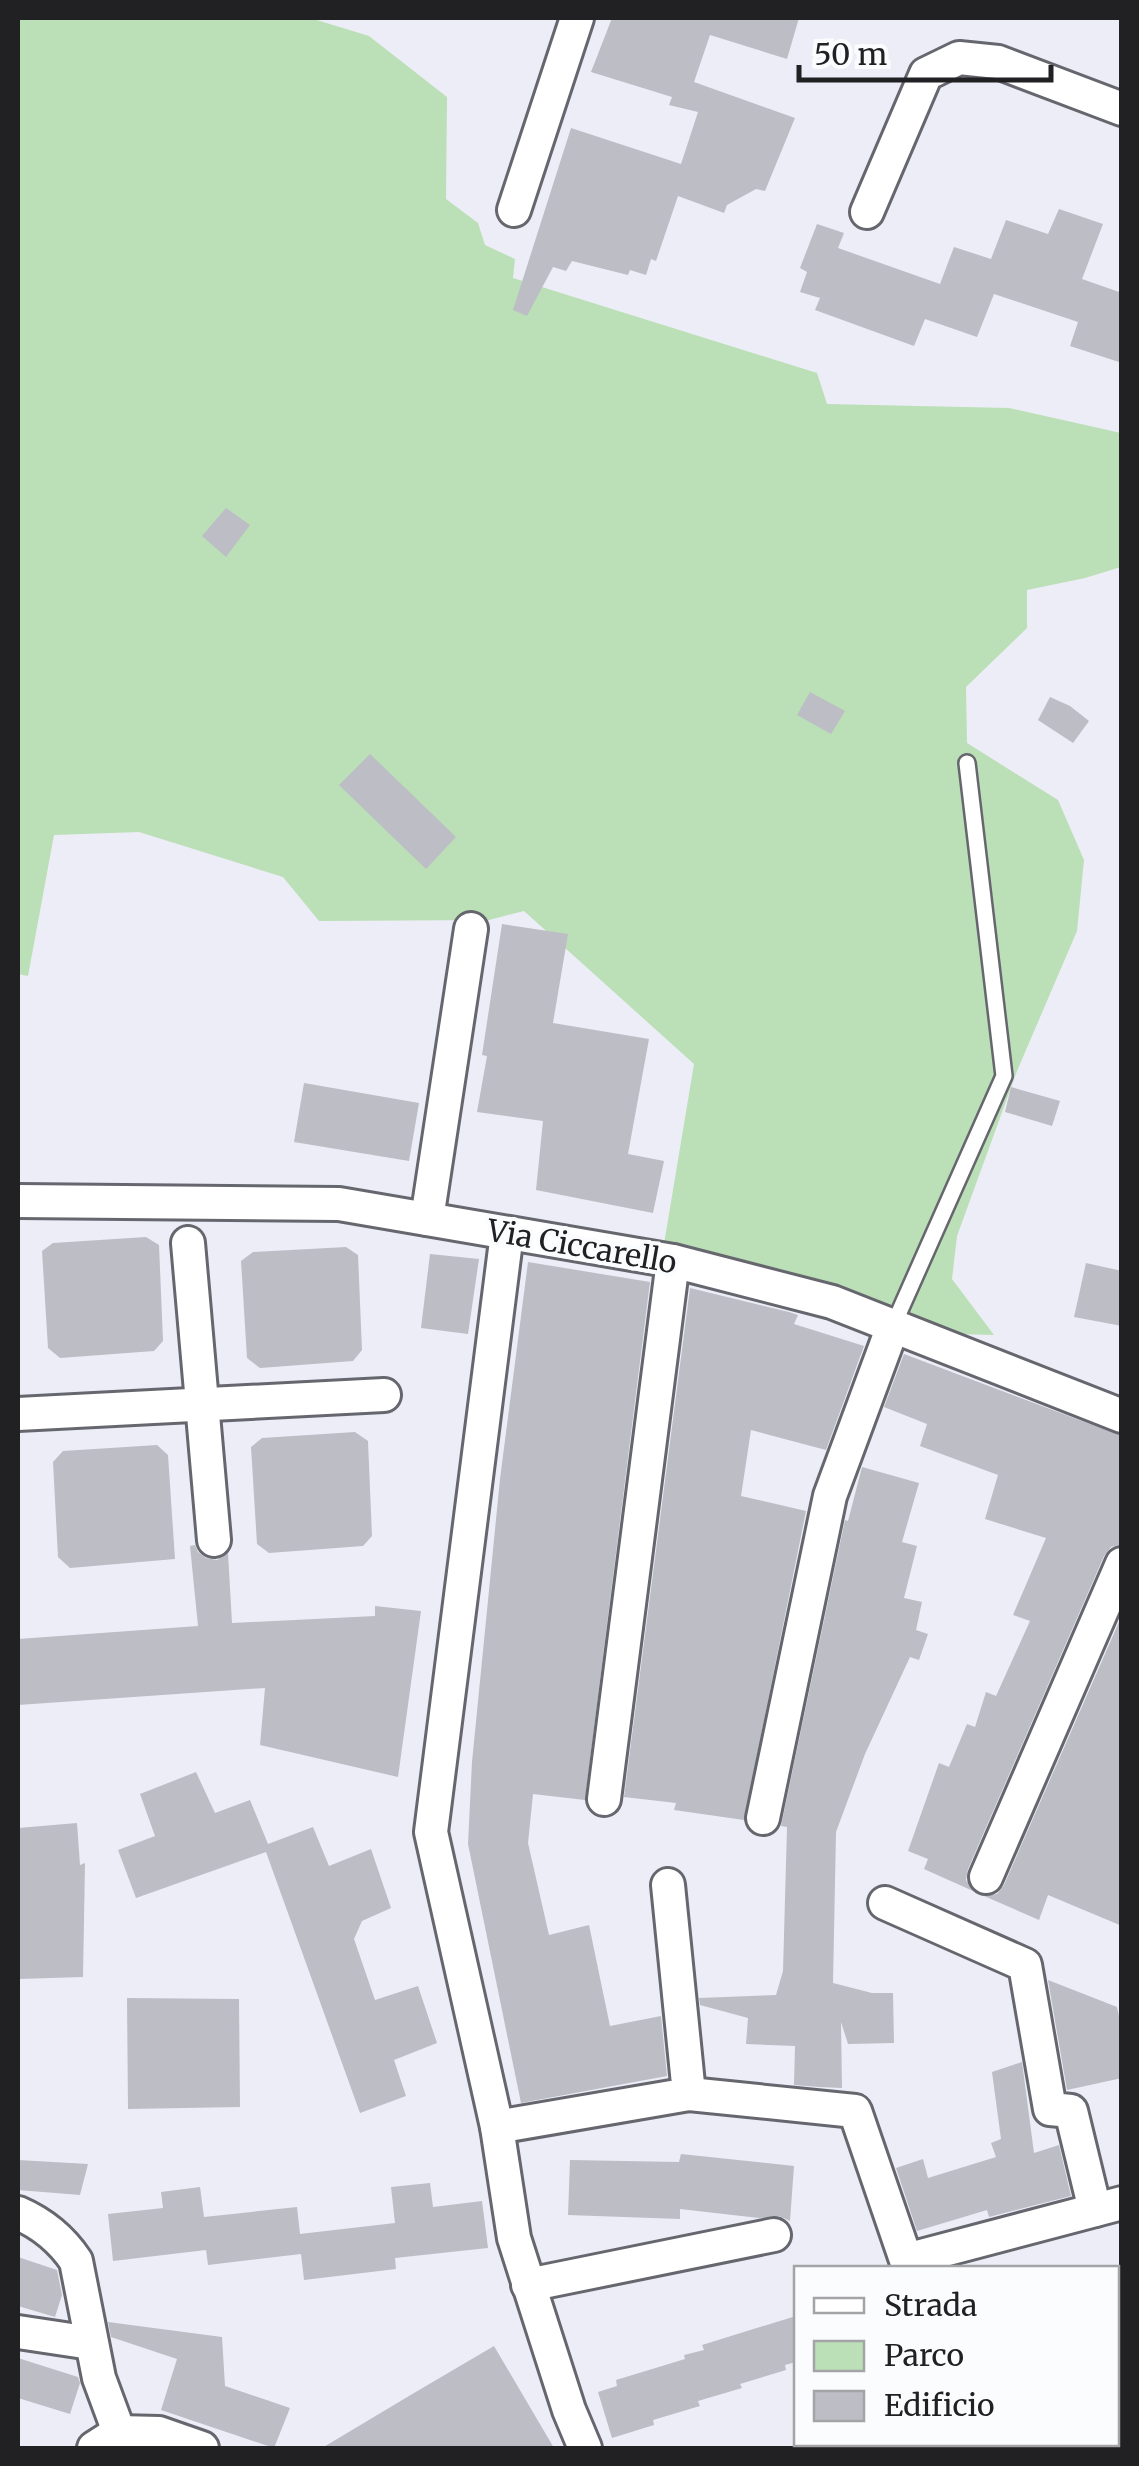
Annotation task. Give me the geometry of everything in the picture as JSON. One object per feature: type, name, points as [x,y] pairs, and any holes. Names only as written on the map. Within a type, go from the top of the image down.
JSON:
[{"type":"street","points":[[514,210],[576,18]]},
{"type":"street","points":[[867,212],[926,74],[959,58],[998,62],[1122,108]]},
{"type":"street","points":[[427,1219],[470,930]]},
{"type":"street","name":"Via Ciccarello","points":[[18,1200],[339,1204],[672,1261],[832,1302],[1122,1416]]},
{"type":"street","points":[[507,1232],[431,1832],[497,2126],[514,2238],[585,2448]]},
{"type":"street","points":[[188,1243],[214,1540]]},
{"type":"street","points":[[604,1799],[672,1261]]},
{"type":"street","points":[[763,1818],[830,1496],[893,1326]]},
{"type":"street","points":[[18,1414],[384,1396]]},
{"type":"street","points":[[986,1877],[1122,1564]]},
{"type":"street","points":[[668,1885],[689,2094]]},
{"type":"street","points":[[497,2126],[689,2094],[855,2112],[906,2260],[1108,2207],[1071,2110],[1050,2109],[1025,1965],[885,1903]]},
{"type":"street","points":[[18,2213],[35,2221],[68,2249],[76,2262],[107,2440],[159,2433],[202,2448]]},
{"type":"street","points":[[528,2286],[774,2236]]},
{"type":"street","points":[[18,2332],[91,2343]]},
{"type":"lane","points":[[893,1326],[1004,1076],[967,763]]},
{"type":"green space","points":[[18,18],[310,18],[369,36],[447,97],[446,199],[478,223],[485,245],[515,259],[513,278],[817,373],[827,404],[1009,408],[1121,433],[1121,567],[1027,590],[1027,628],[966,687],[967,743],[1058,800],[1084,860],[1077,931],[1017,1071],[957,1236],[952,1279],[994,1335],[958,1334],[664,1244],[694,1064],[524,911],[489,920],[319,921],[283,877],[139,832],[54,835],[28,976],[18,974]]},
{"type":"building","points":[[612,18],[799,18],[787,59],[710,35],[694,82],[795,118],[765,191],[756,189],[727,205],[724,213],[678,196],[656,261],[651,259],[646,275],[630,270],[628,275],[572,261],[566,271],[553,267],[527,316],[513,310],[571,128],[681,164],[698,112],[669,105],[672,97],[591,72]]},
{"type":"building","points":[[1059,209],[1103,224],[1082,279],[1122,293],[1122,363],[1070,346],[1078,322],[994,294],[977,337],[925,319],[914,346],[815,310],[820,298],[800,292],[807,272],[800,268],[817,224],[844,233],[838,248],[940,284],[954,247],[991,259],[1006,220],[1048,234]]},
{"type":"building","points":[[226,508],[250,525],[226,557],[202,536]]},
{"type":"building","points":[[810,692],[845,711],[831,734],[797,715]]},
{"type":"building","points":[[1050,697],[1089,721],[1073,743],[1038,720]]},
{"type":"building","points":[[370,754],[456,837],[426,869],[339,785]]},
{"type":"building","points":[[502,924],[568,934],[553,1023],[649,1039],[628,1154],[664,1161],[653,1213],[536,1190],[543,1121],[477,1112]]},
{"type":"building","points":[[304,1083],[419,1103],[409,1161],[294,1142]]},
{"type":"building","points":[[1011,1087],[1060,1101],[1052,1126],[1005,1112]]},
{"type":"building","points":[[146,1237],[159,1245],[163,1341],[154,1351],[60,1358],[48,1348],[42,1251],[53,1243]]},
{"type":"building","points":[[346,1247],[358,1255],[362,1350],[353,1361],[260,1368],[247,1358],[241,1261],[253,1252]]},
{"type":"building","points":[[430,1254],[479,1259],[468,1334],[421,1328]]},
{"type":"building","points":[[528,1262],[650,1282],[585,1800],[533,1794],[528,1843],[549,1935],[589,1925],[610,2026],[661,2016],[667,2076],[521,2103],[468,1844],[472,1762],[500,1479]]},
{"type":"building","points":[[1086,1263],[1122,1271],[1122,1326],[1074,1317]]},
{"type":"building","points":[[690,1288],[798,1315],[794,1324],[864,1346],[826,1450],[751,1430],[741,1496],[806,1511],[744,1820],[674,1810],[676,1803],[624,1797]]},
{"type":"building","points":[[904,1354],[1122,1436],[1122,1544],[1111,1547],[1104,1556],[968,1869],[966,1880],[973,1891],[924,1869],[928,1859],[908,1851],[939,1763],[949,1767],[967,1724],[975,1727],[986,1692],[996,1696],[1030,1621],[1013,1615],[1046,1538],[985,1519],[998,1475],[920,1446],[927,1424],[884,1407]]},
{"type":"building","points":[[355,1432],[368,1441],[372,1536],[363,1546],[269,1553],[257,1544],[251,1447],[262,1438]]},
{"type":"building","points":[[157,1445],[168,1455],[175,1559],[70,1568],[58,1557],[53,1462],[63,1451]]},
{"type":"building","points":[[862,1467],[919,1483],[902,1542],[917,1546],[904,1598],[922,1602],[916,1630],[928,1634],[919,1660],[910,1657],[865,1754],[836,1832],[833,1983],[872,1993],[893,1993],[894,2043],[848,2044],[841,2022],[842,2088],[794,2085],[795,2046],[746,2044],[748,2018],[700,2005],[699,1998],[776,1995],[783,1971],[787,1827],[781,1826],[845,1520],[848,1521]]},
{"type":"building","points":[[195,1545],[206,1558],[217,1560],[228,1553],[232,1623],[375,1616],[375,1606],[421,1611],[398,1777],[260,1745],[265,1688],[18,1705],[18,1639],[198,1626],[190,1546]]},
{"type":"building","points":[[1122,1615],[1122,1926],[1048,1895],[1039,1920],[984,1896],[997,1894],[1004,1885]]},
{"type":"building","points":[[196,1772],[215,1813],[250,1800],[268,1844],[313,1827],[329,1866],[371,1849],[391,1908],[362,1921],[354,1939],[375,2000],[418,1986],[437,2043],[394,2060],[406,2096],[360,2113],[266,1852],[136,1898],[118,1850],[155,1836],[140,1794]]},
{"type":"building","points":[[77,1823],[80,1865],[85,1863],[83,1977],[18,1979],[18,1828]]},
{"type":"building","points":[[1048,1980],[1117,2007],[1122,2030],[1122,2078],[1067,2090]]},
{"type":"building","points":[[127,1998],[239,1999],[240,2107],[128,2109]]},
{"type":"building","points":[[1022,2062],[1034,2153],[1059,2145],[1071,2196],[989,2217],[987,2210],[917,2231],[896,2168],[923,2159],[928,2178],[996,2157],[991,2143],[1001,2139],[992,2072]]},
{"type":"building","points":[[681,2154],[794,2166],[790,2221],[779,2216],[759,2218],[680,2209],[680,2219],[568,2215],[570,2160],[679,2162]]},
{"type":"building","points":[[18,2160],[88,2164],[80,2195],[18,2190]]},
{"type":"building","points":[[430,2183],[433,2207],[482,2201],[488,2248],[395,2258],[396,2269],[304,2280],[301,2254],[208,2265],[206,2250],[113,2261],[108,2214],[163,2208],[161,2192],[200,2187],[204,2217],[297,2207],[300,2234],[395,2223],[391,2187]]},
{"type":"building","points":[[18,2257],[57,2270],[62,2295],[55,2317],[18,2306]]},
{"type":"building","points":[[794,2317],[794,2363],[785,2365],[786,2370],[740,2384],[742,2388],[698,2401],[700,2406],[612,2438],[598,2392],[617,2386],[616,2380],[685,2359],[684,2355],[704,2350],[702,2345]]},
{"type":"building","points":[[108,2322],[222,2337],[225,2386],[290,2408],[274,2448],[161,2410],[177,2359],[111,2337]]},
{"type":"building","points":[[494,2346],[554,2448],[322,2448],[414,2393]]},
{"type":"building","points":[[18,2358],[78,2377],[80,2383],[70,2414],[18,2398]]}]
